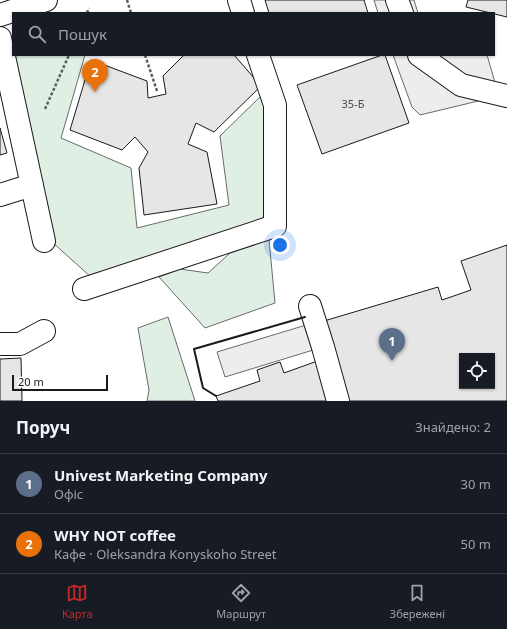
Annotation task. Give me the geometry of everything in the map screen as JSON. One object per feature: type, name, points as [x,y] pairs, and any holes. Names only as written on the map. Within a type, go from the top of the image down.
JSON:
[{"type":"street","points":[[0,15],[46,0]]},
{"type":"street","points":[[239,0],[243,12]]},
{"type":"street","points":[[397,0],[402,12]]},
{"type":"street","points":[[0,38],[44,241]]},
{"type":"street","points":[[84,289],[275,226],[275,105],[258,56]]},
{"type":"street","points":[[420,56],[461,85],[507,96]]},
{"type":"street","points":[[0,195],[32,185]]},
{"type":"street","points":[[310,306],[318,328],[338,401]]},
{"type":"street","points":[[0,344],[20,344],[44,331]]},
{"type":"path","points":[[127,0],[131,12]]},
{"type":"path","points":[[88,12],[90,8]]},
{"type":"path","points":[[43,113],[69,56]]},
{"type":"path","points":[[145,56],[157,91]]},
{"type":"green space","points":[[12,41],[12,56],[85,56],[61,138],[131,168],[137,228],[229,205],[220,136],[264,93],[268,109],[265,220],[91,277],[52,242],[8,43]]},
{"type":"green space","points":[[269,239],[275,303],[205,328],[159,277],[180,269],[208,273],[230,253]]},
{"type":"green space","points":[[168,317],[195,401],[147,401],[149,390],[138,328]]},
{"type":"shaded area","points":[[374,0],[414,0],[418,12],[378,12]]},
{"type":"shaded area","points":[[393,56],[487,56],[499,96],[420,115],[412,107]]},
{"type":"shaded area","points":[[316,322],[323,347],[225,377],[217,352]]},
{"type":"building","points":[[265,0],[364,0],[368,12],[269,12]]},
{"type":"building","points":[[468,0],[507,0],[507,17],[495,14],[495,12],[486,12],[466,7]]},
{"type":"building","points":[[183,56],[235,56],[261,86],[214,132],[196,123],[188,144],[207,152],[217,204],[144,215],[139,168],[148,152],[135,137],[122,150],[70,130],[91,60],[147,81],[148,98],[166,94],[163,76]]},
{"type":"building","points":[[379,56],[385,56],[409,123],[322,154],[297,85]]},
{"type":"building","points":[[0,128],[7,153],[0,155]]},
{"type":"building","points":[[507,245],[507,401],[345,401],[324,321],[438,287],[442,300],[471,290],[461,261]]},
{"type":"building","points":[[21,358],[22,401],[0,401],[0,359]]},
{"type":"building","points":[[323,359],[335,401],[218,401],[216,396],[260,381],[257,370],[280,362],[284,373]]},
{"type":"wall","points":[[216,396],[203,388],[194,349],[305,317]]},
{"type":"place","name":"WHY NOT coffee","points":[[95,92]]},
{"type":"place","name":"Univest Marketing Company","points":[[392,361]]}]
